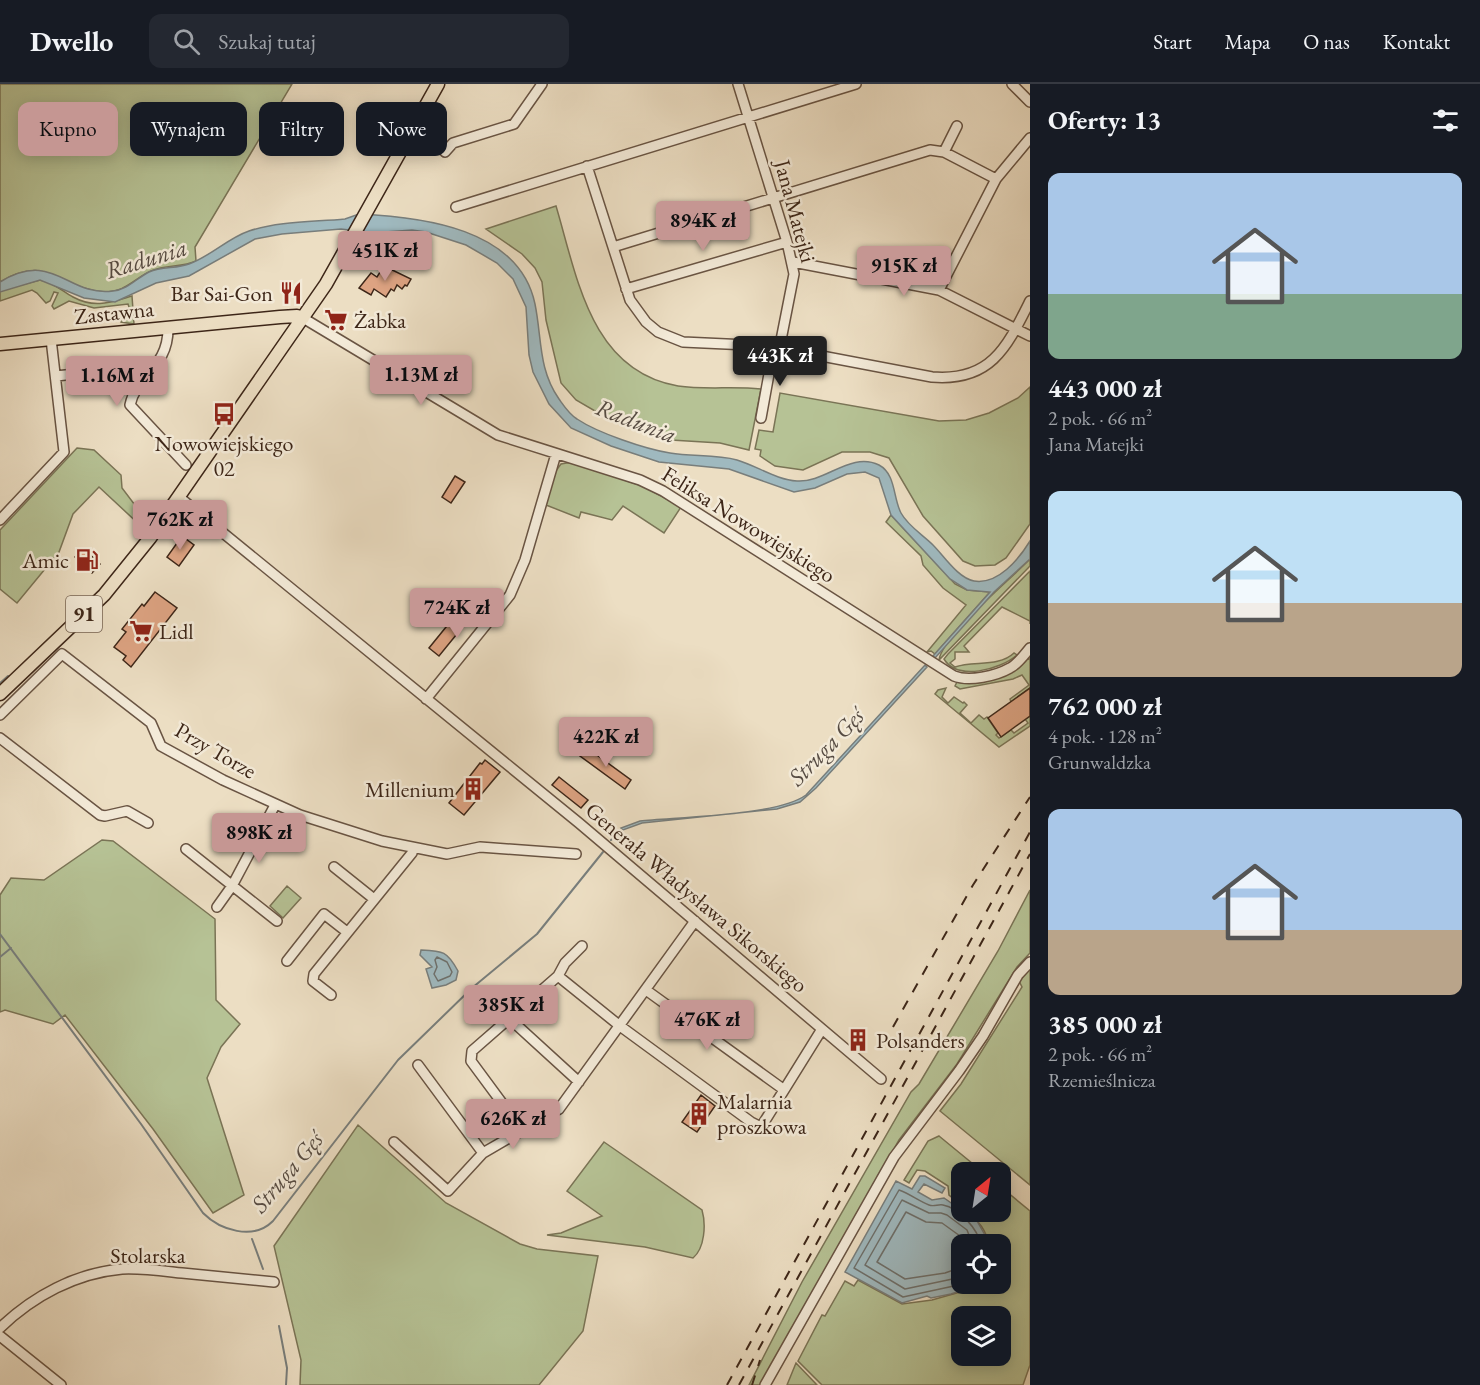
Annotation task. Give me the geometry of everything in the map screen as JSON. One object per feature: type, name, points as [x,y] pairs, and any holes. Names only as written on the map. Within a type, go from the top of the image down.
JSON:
[{"type":"main road","name":"91","points":[[0,693],[104,595],[141,551],[303,318],[352,238],[438,84]]},
{"type":"main road","name":"Zastawna","points":[[0,344],[280,316],[303,318]]},
{"type":"street","points":[[447,150],[453,143],[514,124],[542,84]]},
{"type":"street","name":"Jana Matejki","points":[[738,84],[793,262],[793,286],[781,340],[773,352],[761,418]]},
{"type":"street","points":[[456,207],[856,84]]},
{"type":"street","points":[[1012,84],[1030,102]]},
{"type":"street","points":[[944,152],[957,126]]},
{"type":"street","points":[[939,290],[996,179],[1030,138]]},
{"type":"street","points":[[614,247],[924,152],[944,152],[996,179]]},
{"type":"street","points":[[587,166],[626,289],[646,322],[670,339],[700,344],[751,344],[777,347],[946,378],[969,374],[1001,353],[1030,301]]},
{"type":"street","points":[[626,289],[787,242]]},
{"type":"street","points":[[793,262],[939,290],[1030,336]]},
{"type":"street","name":"Feliksa Nowowiejskiego","points":[[303,318],[476,424],[505,438],[640,480],[663,491],[959,678],[971,678],[1010,668],[1030,648]]},
{"type":"street","points":[[168,327],[165,353],[132,397],[131,409],[186,465]]},
{"type":"street","points":[[1,520],[64,452],[51,339]]},
{"type":"street","points":[[56,376],[122,369],[144,381]]},
{"type":"street","points":[[426,699],[510,595],[525,560],[556,454]]},
{"type":"street","name":"Generała Władysława Sikorskiego","points":[[179,497],[570,816],[881,1079]]},
{"type":"street","name":"Przy Torze","points":[[0,715],[62,654],[152,723],[161,746],[275,805],[355,833],[447,854],[480,847],[576,854]]},
{"type":"street","points":[[0,738],[100,815],[128,811],[148,823]]},
{"type":"street","points":[[217,907],[232,886],[275,805]]},
{"type":"street","points":[[331,995],[313,981],[313,978],[347,932],[412,853],[413,848]]},
{"type":"street","points":[[186,849],[277,921]]},
{"type":"street","points":[[334,867],[374,899]]},
{"type":"street","points":[[287,961],[324,914],[347,932]]},
{"type":"street","points":[[394,1142],[448,1191],[483,1152],[559,1109],[695,921]]},
{"type":"street","points":[[522,1130],[471,1061],[472,1051],[558,976],[565,963],[582,946]]},
{"type":"street","points":[[765,1385],[894,1157],[969,1057],[1018,975],[1030,962]]},
{"type":"street","points":[[558,976],[620,1026],[761,1127],[822,1029]]},
{"type":"street","points":[[646,990],[783,1089]]},
{"type":"street","points":[[510,1019],[579,1082]]},
{"type":"street","points":[[418,1065],[483,1152]]},
{"type":"street","name":"Stolarska","points":[[0,1328],[25,1305],[45,1292],[69,1282],[122,1269],[274,1282]]},
{"type":"street","points":[[0,1336],[61,1385]]},
{"type":"green space","points":[[0,84],[292,84],[281,102],[259,102],[259,139],[195,247],[196,261],[185,265],[162,267],[112,292],[90,290],[44,271],[17,274],[0,282]]},
{"type":"green space","points":[[556,206],[581,290],[592,317],[606,341],[625,361],[648,377],[678,386],[761,389],[749,450],[720,443],[671,440],[607,418],[576,400],[561,383],[546,320],[542,282],[535,268],[522,254],[486,229]]},
{"type":"green space","points":[[40,280],[89,303],[103,303],[132,296],[134,324],[121,322],[121,320],[130,319],[130,314],[127,314],[130,310],[128,304],[94,308],[69,301],[54,309],[52,306],[58,293],[54,292],[50,301],[46,303],[32,290],[0,301],[2,290]]},
{"type":"green space","points":[[1030,387],[1030,524],[1006,558],[995,565],[975,566],[963,561],[923,516],[889,458],[870,452],[842,452],[803,470],[775,466],[760,456],[761,450],[755,449],[759,430],[773,432],[780,393],[939,421],[966,420],[989,413],[1018,398]]},
{"type":"green space","points":[[77,448],[94,450],[121,475],[122,488],[144,517],[142,527],[99,487],[73,514],[59,552],[17,603],[0,589],[0,530]]},
{"type":"green space","points":[[572,462],[645,487],[681,507],[664,533],[623,506],[612,520],[581,512],[579,518],[546,505],[555,472],[561,464]]},
{"type":"green space","points":[[891,515],[955,584],[967,590],[990,592],[935,654],[931,651],[927,652],[966,605],[943,588],[923,565],[921,556],[886,522]]},
{"type":"green space","points":[[1030,559],[1030,566],[939,660],[943,650],[964,623]]},
{"type":"green space","points":[[1030,571],[1030,621],[1002,607],[964,646],[969,652],[955,652],[955,659],[950,663],[955,667],[1001,661],[1014,653],[1017,655],[1000,665],[979,671],[958,670],[950,666],[944,659],[948,654]]},
{"type":"green space","points":[[1030,658],[1030,688],[1011,702],[1010,699],[1029,685],[1022,675],[1013,679],[960,689],[955,686],[957,682],[966,682]]},
{"type":"green space","points":[[946,688],[942,697],[948,703],[954,697],[964,702],[967,705],[960,713],[971,723],[979,715],[984,719],[987,717],[999,738],[1011,730],[1014,733],[1028,723],[1025,719],[1030,716],[1030,726],[999,747],[935,694],[938,690]]},
{"type":"green space","points":[[102,840],[113,841],[215,919],[216,1000],[240,1024],[221,1047],[207,1078],[244,1195],[213,1213],[153,1129],[65,1015],[53,1024],[5,1010],[0,1012],[0,895],[11,878],[44,880]]},
{"type":"green space","points":[[287,886],[301,898],[283,918],[270,906]]},
{"type":"green space","points":[[1030,890],[1030,953],[1017,967],[957,1064],[899,1140],[762,1385],[749,1385],[802,1282],[911,1092],[919,1084],[998,951]]},
{"type":"green space","points":[[1030,968],[1030,1185],[1011,1169],[1011,1162],[1002,1162],[940,1111],[961,1084],[1022,987],[1019,981]]},
{"type":"green space","points":[[358,1125],[446,1203],[520,1244],[537,1249],[598,1256],[583,1331],[539,1385],[300,1385],[301,1360],[274,1246]]},
{"type":"green space","points":[[939,1136],[971,1162],[951,1162],[951,1197],[948,1186],[925,1171],[917,1170],[909,1183],[904,1180],[928,1141]]},
{"type":"green space","points":[[604,1142],[702,1210],[704,1236],[693,1258],[645,1247],[547,1235],[561,1233],[602,1216],[567,1191]]},
{"type":"green space","points":[[1011,1195],[1030,1211],[1030,1365],[1023,1385],[822,1385],[798,1361],[822,1315],[825,1316],[845,1281],[854,1286],[858,1280],[902,1304],[932,1300],[953,1294],[1011,1294],[1011,1234],[985,1234],[978,1222],[1011,1222]]},
{"type":"green space","points":[[796,1363],[817,1385],[787,1385]]},
{"type":"water","points":[[359,214],[438,224],[465,232],[489,243],[510,258],[525,278],[535,304],[544,365],[552,388],[569,412],[586,424],[609,435],[648,448],[678,454],[737,460],[774,475],[797,481],[818,477],[858,462],[879,465],[891,480],[901,513],[962,576],[974,581],[983,581],[999,575],[1014,563],[1030,541],[1030,559],[994,592],[935,658],[933,656],[990,592],[967,590],[950,579],[891,515],[879,478],[865,472],[847,474],[815,488],[794,492],[729,469],[659,462],[611,446],[571,428],[549,404],[533,372],[529,355],[526,307],[513,279],[497,263],[466,245],[426,232],[412,230],[372,233],[341,229],[282,234],[255,239],[189,276],[156,283],[115,302],[84,298],[40,280],[0,292],[0,282],[18,273],[34,270],[60,276],[97,291],[118,290],[154,270],[184,266],[197,261],[249,231],[284,224],[345,219]]},
{"type":"water","points":[[925,665],[927,667],[816,788],[800,802],[777,809],[735,813],[773,807],[806,795]]},
{"type":"water","points":[[716,815],[642,823],[623,830],[621,828],[640,821]]},
{"type":"water","points":[[421,950],[444,953],[451,959],[458,971],[456,980],[432,988],[426,969],[432,967],[420,955]]},
{"type":"water","points":[[920,1176],[925,1176],[945,1188],[942,1193],[924,1184],[918,1192],[932,1200],[944,1198],[951,1203],[951,1222],[978,1222],[984,1234],[951,1234],[951,1294],[931,1298],[927,1296],[902,1303],[845,1272],[896,1181],[912,1189]]},
{"type":"building","points":[[384,266],[411,279],[407,286],[405,285],[402,289],[397,285],[394,291],[391,289],[386,297],[374,289],[371,295],[359,288],[371,273],[377,277]]},
{"type":"building","points":[[455,476],[465,482],[451,503],[442,497]]},
{"type":"building","points":[[182,536],[194,545],[179,566],[167,557]]},
{"type":"building","name":"Amic","points":[[83,548],[100,564],[92,573],[75,557]]},
{"type":"building","name":"Lidl","points":[[155,592],[177,608],[131,667],[123,660],[126,656],[114,647],[126,632],[122,629]]},
{"type":"building","points":[[468,600],[478,608],[439,656],[429,648]]},
{"type":"building","points":[[1030,688],[1030,716],[1001,737],[988,718]]},
{"type":"building","points":[[586,747],[631,780],[625,789],[580,756]]},
{"type":"building","name":"Millenium","points":[[485,760],[500,772],[464,815],[449,803],[480,763],[482,764]]},
{"type":"building","points":[[559,777],[588,800],[581,808],[552,785]]},
{"type":"building","name":"Malarnia proszkowa","points":[[701,1095],[715,1106],[697,1132],[682,1122]]},
{"type":"waterway","points":[[0,683],[8,676]]},
{"type":"waterway","name":"Struga Gęś","points":[[611,840],[619,833]]},
{"type":"waterway","name":"Struga Gęś","points":[[0,934],[141,1124],[203,1213],[227,1228],[237,1231],[256,1231],[273,1221],[398,1060],[472,988],[537,934],[603,852]]},
{"type":"waterway","points":[[0,957],[11,948]]},
{"type":"waterway","points":[[252,1239],[263,1269]]},
{"type":"waterway","points":[[279,1326],[287,1368],[286,1385]]},
{"type":"railway","points":[[893,1027],[973,885],[1030,797]]},
{"type":"railway","points":[[727,1385],[1030,832]]},
{"type":"railway","points":[[739,1385],[1030,854]]},
{"type":"railway","points":[[752,1385],[760,1360]]},
{"type":"place","name":"Bar Sai-Gon","points":[[291,293]]},
{"type":"place","name":"Żabka","points":[[336,320]]},
{"type":"place","name":"Nowowiejskiego 02","points":[[224,414]]},
{"type":"place","name":"Amic","points":[[87,560]]},
{"type":"place","name":"Lidl","points":[[141,631]]},
{"type":"place","name":"Millenium","points":[[473,789]]},
{"type":"place","name":"Polsanders","points":[[858,1040]]},
{"type":"place","name":"Malarnia proszkowa","points":[[699,1114]]},
{"type":"water label","name":"Radunia","points":[[146,259]]},
{"type":"water label","name":"Radunia","points":[[636,421]]}]
